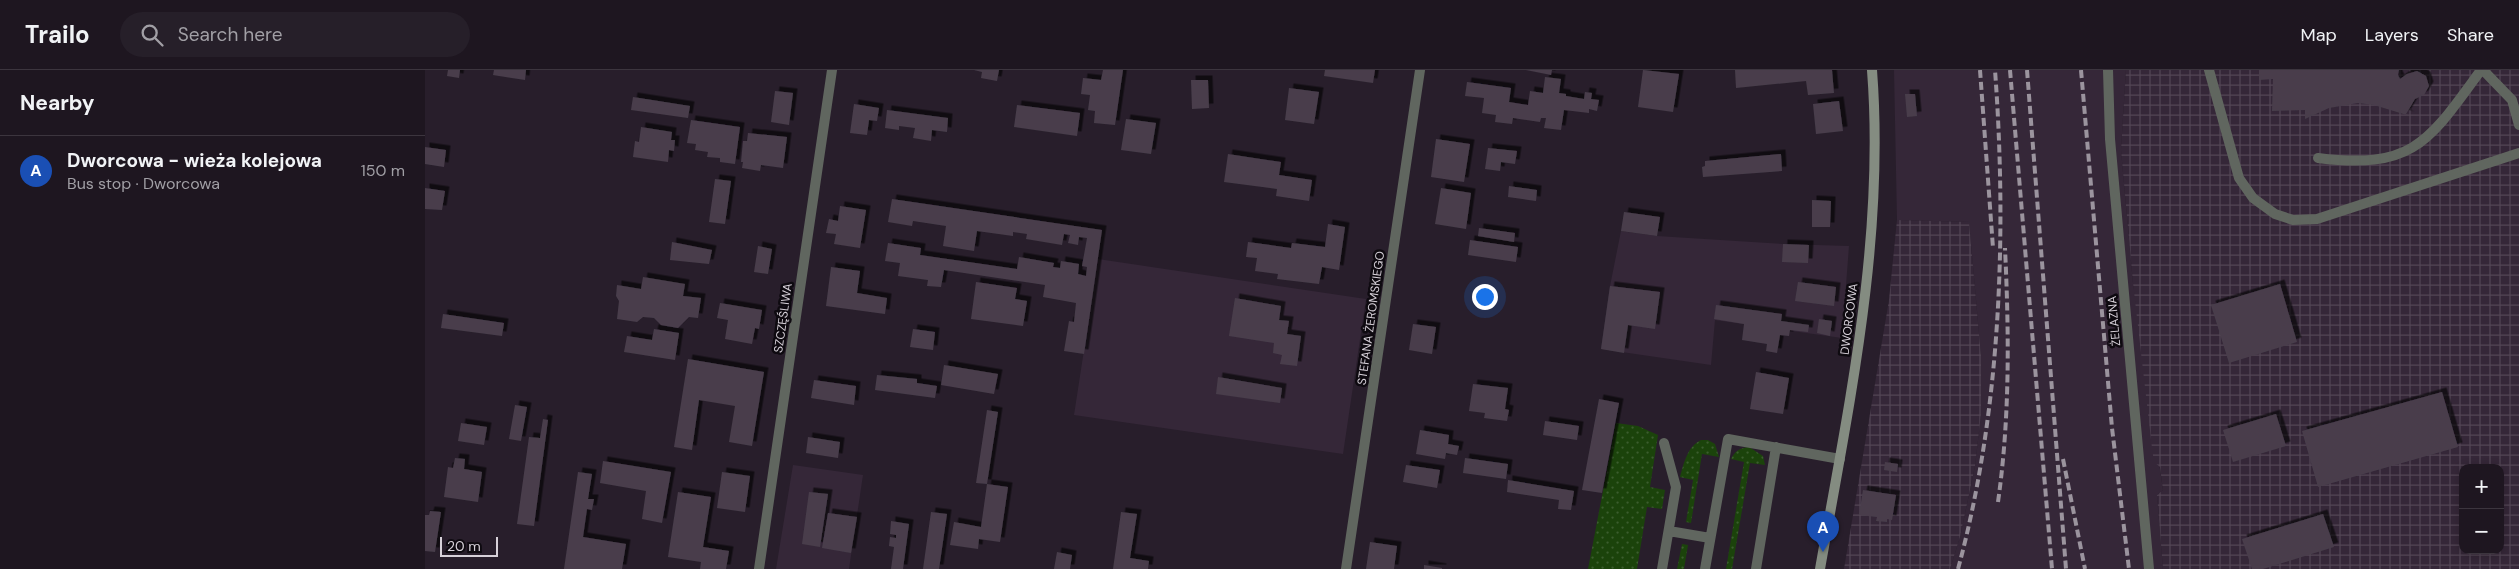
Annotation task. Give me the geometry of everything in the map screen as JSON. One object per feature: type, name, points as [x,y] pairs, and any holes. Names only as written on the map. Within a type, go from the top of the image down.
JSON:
[{"type":"street","name":"SZCZĘŚLIWA","points":[[759,569],[832,70]]},
{"type":"street","name":"STEFANA ŻEROMSKIEGO","points":[[1346,569],[1420,70]]},
{"type":"street","name":"DWORCOWA","points":[[1820,569],[1863,324],[1872,227],[1872,70]]},
{"type":"street","name":"ŻELAZNA","points":[[2108,70],[2110,139],[2149,569]]},
{"type":"street","points":[[2209,70],[2239,178],[2253,198],[2275,214],[2293,220],[2317,219],[2519,153]]},
{"type":"street","points":[[2317,158],[2344,162],[2373,161],[2399,154],[2424,142],[2442,123],[2482,70],[2512,100],[2519,124]]},
{"type":"street","points":[[1705,569],[1729,439],[1840,458]]},
{"type":"street","points":[[1663,569],[1676,487],[1664,443]]},
{"type":"street","points":[[1756,569],[1776,447]]},
{"type":"street","points":[[1669,532],[1710,538]]},
{"type":"shaded area","points":[[1894,70],[2126,70],[2121,150],[2133,283],[2163,490],[2157,495],[2163,569],[1950,569],[1960,537],[1975,466],[1981,414],[1981,356],[1969,222],[1897,220]]},
{"type":"shaded area","points":[[2126,70],[2519,70],[2519,569],[2163,569],[2157,495],[2163,490],[2160,467],[2154,462],[2133,283],[2121,150]]},
{"type":"shaded area","points":[[1897,220],[1969,222],[1981,356],[1981,414],[1975,466],[1960,537],[1950,569],[1844,569],[1889,300]]},
{"type":"shaded area","points":[[1621,231],[1657,236],[1849,246],[1842,338],[1715,320],[1711,365],[1601,349],[1610,286]]},
{"type":"shaded area","points":[[1098,259],[1366,299],[1343,454],[1074,415]]},
{"type":"shaded area","points":[[793,465],[863,475],[849,569],[776,569]]},
{"type":"green space","points":[[1616,423],[1638,426],[1658,435],[1650,487],[1665,490],[1662,509],[1647,507],[1637,569],[1588,569]]},
{"type":"green space","points":[[1701,440],[1708,440],[1715,444],[1719,457],[1702,454],[1691,523],[1686,522],[1693,480],[1680,477],[1689,451]]},
{"type":"green space","points":[[1749,447],[1763,456],[1765,465],[1750,463],[1732,569],[1726,569],[1744,462],[1731,459],[1738,450]]},
{"type":"green space","points":[[1682,544],[1688,545],[1684,569],[1677,569]]},
{"type":"building","points":[[448,70],[460,70],[459,78],[447,76]]},
{"type":"building","points":[[494,70],[526,70],[525,80],[493,75]]},
{"type":"building","points":[[974,70],[999,70],[997,81],[981,78],[982,72]]},
{"type":"building","points":[[1103,70],[1123,70],[1115,125],[1094,123],[1095,111],[1088,110],[1090,95],[1081,94],[1083,78],[1101,80]]},
{"type":"building","points":[[1325,70],[1375,70],[1373,83],[1324,76]]},
{"type":"building","points":[[1526,70],[1552,70],[1551,75]]},
{"type":"building","points":[[1643,70],[1679,74],[1673,112],[1638,107]]},
{"type":"building","points":[[1735,70],[1832,70],[1834,93],[1808,95],[1806,81],[1736,88]]},
{"type":"building","points":[[2259,70],[2399,70],[2398,75],[2400,79],[2407,74],[2417,71],[2426,76],[2429,86],[2424,95],[2415,99],[2406,114],[2410,116],[2374,105],[2358,103],[2329,108],[2305,119],[2305,110],[2272,111],[2273,79],[2259,80]]},
{"type":"building","points":[[1545,77],[1561,79],[1559,93],[1566,94],[1566,96],[1584,99],[1585,92],[1592,93],[1591,99],[1599,100],[1597,111],[1589,109],[1589,113],[1564,110],[1561,130],[1544,128],[1546,118],[1541,118],[1540,122],[1513,118],[1512,124],[1495,122],[1496,115],[1482,113],[1484,98],[1465,96],[1467,82],[1511,88],[1509,102],[1528,105],[1530,91],[1543,93]]},
{"type":"building","points":[[1191,80],[1208,80],[1209,108],[1192,109]]},
{"type":"building","points":[[1289,88],[1319,92],[1314,124],[1285,120]]},
{"type":"building","points":[[775,91],[793,93],[789,125],[771,122]]},
{"type":"building","points":[[1905,94],[1915,94],[1917,116],[1907,117]]},
{"type":"building","points":[[633,97],[690,106],[688,118],[631,110]]},
{"type":"building","points":[[1839,101],[1843,131],[1816,134],[1813,104]]},
{"type":"building","points":[[854,104],[879,108],[877,121],[869,120],[867,135],[850,133]]},
{"type":"building","points":[[1017,105],[1080,113],[1077,136],[1014,127]]},
{"type":"building","points":[[887,110],[948,118],[947,132],[932,130],[931,141],[913,138],[915,128],[899,126],[899,130],[885,128]]},
{"type":"building","points":[[1126,119],[1156,123],[1151,154],[1121,150]]},
{"type":"building","points":[[691,120],[740,127],[735,164],[720,162],[720,158],[707,157],[708,152],[695,150],[696,144],[687,143]]},
{"type":"building","points":[[641,127],[672,132],[671,140],[675,140],[674,151],[669,150],[668,162],[633,157],[635,141],[639,142]]},
{"type":"building","points":[[748,133],[787,137],[783,168],[761,165],[760,171],[742,168],[743,141],[747,141]]},
{"type":"building","points":[[1436,139],[1470,144],[1464,182],[1431,177]]},
{"type":"building","points":[[425,147],[446,150],[444,167],[425,164]]},
{"type":"building","points":[[1488,148],[1517,151],[1515,164],[1501,162],[1500,171],[1485,169]]},
{"type":"building","points":[[1228,154],[1281,162],[1279,175],[1312,180],[1309,201],[1276,196],[1277,189],[1224,182]]},
{"type":"building","points":[[1781,154],[1782,171],[1703,177],[1702,167],[1705,166],[1705,161]]},
{"type":"building","points":[[715,179],[731,181],[725,224],[709,222]]},
{"type":"building","points":[[1509,186],[1537,190],[1536,201],[1508,197]]},
{"type":"building","points":[[425,188],[445,191],[442,210],[425,209]]},
{"type":"building","points":[[1441,188],[1471,193],[1466,229],[1435,224]]},
{"type":"building","points":[[892,199],[1102,230],[1084,354],[1064,351],[1069,321],[1074,322],[1076,303],[1043,297],[1045,285],[944,270],[941,287],[927,286],[928,280],[898,276],[900,263],[885,261],[888,243],[921,248],[920,255],[1017,269],[1019,257],[1054,263],[1053,267],[1060,268],[1061,261],[1079,264],[1078,274],[1086,276],[1087,267],[1082,266],[1087,238],[1079,237],[1078,245],[1068,243],[1070,235],[1064,234],[1062,245],[1026,239],[1027,234],[1013,232],[1013,236],[977,231],[974,251],[943,246],[946,226],[913,221],[912,226],[888,222]]},
{"type":"building","points":[[1812,200],[1831,201],[1830,227],[1812,227]]},
{"type":"building","points":[[840,206],[866,210],[860,248],[834,244],[836,234],[826,233],[829,219],[838,221]]},
{"type":"building","points":[[1624,212],[1660,217],[1657,236],[1621,231]]},
{"type":"building","points":[[1328,224],[1345,227],[1339,270],[1322,267],[1319,284],[1277,279],[1278,274],[1255,271],[1257,258],[1246,257],[1248,242],[1291,248],[1292,243],[1325,247]]},
{"type":"building","points":[[1479,228],[1515,233],[1514,242],[1478,236]]},
{"type":"building","points":[[1470,240],[1518,247],[1516,262],[1468,255]]},
{"type":"building","points":[[672,242],[712,250],[709,264],[670,260]]},
{"type":"building","points":[[1783,244],[1809,245],[1808,263],[1782,262]]},
{"type":"building","points":[[758,246],[772,249],[768,274],[754,272]]},
{"type":"building","points":[[831,267],[860,271],[857,293],[887,298],[885,314],[826,306]]},
{"type":"building","points":[[643,277],[685,284],[683,296],[701,298],[698,318],[689,317],[678,328],[661,325],[654,318],[643,317],[637,322],[617,319],[619,301],[616,296],[617,285],[641,289]]},
{"type":"building","points":[[976,282],[1017,288],[1015,299],[1027,301],[1023,326],[971,319]]},
{"type":"building","points":[[1798,282],[1836,287],[1834,306],[1795,301]]},
{"type":"building","points":[[2280,284],[2297,342],[2229,363],[2211,305]]},
{"type":"building","points":[[1610,286],[1660,292],[1655,329],[1628,325],[1624,353],[1601,349]]},
{"type":"building","points":[[1235,298],[1281,306],[1279,320],[1289,321],[1287,334],[1301,336],[1297,366],[1280,364],[1282,355],[1273,353],[1274,343],[1229,336]]},
{"type":"building","points":[[720,303],[762,310],[759,329],[755,328],[752,344],[725,339],[728,320],[717,318]]},
{"type":"building","points":[[1716,305],[1782,314],[1781,321],[1809,325],[1808,332],[1790,330],[1789,336],[1780,335],[1777,353],[1766,351],[1767,344],[1742,340],[1744,324],[1714,319]]},
{"type":"building","points":[[443,314],[504,323],[502,336],[441,328]]},
{"type":"building","points":[[1819,319],[1832,321],[1830,336],[1817,333]]},
{"type":"building","points":[[1413,324],[1436,327],[1432,354],[1409,350]]},
{"type":"building","points":[[654,329],[679,333],[675,360],[624,352],[627,336],[652,340]]},
{"type":"building","points":[[913,329],[935,332],[933,350],[910,347]]},
{"type":"building","points":[[688,359],[764,372],[752,446],[729,442],[735,406],[699,400],[692,450],[674,447]]},
{"type":"building","points":[[944,365],[998,374],[994,394],[941,385]]},
{"type":"building","points":[[1756,372],[1789,378],[1783,414],[1750,409]]},
{"type":"building","points":[[877,375],[917,379],[917,383],[937,386],[935,398],[875,390]]},
{"type":"building","points":[[1218,377],[1282,388],[1280,403],[1216,394]]},
{"type":"building","points":[[814,380],[856,386],[854,405],[811,398]]},
{"type":"building","points":[[1473,384],[1508,388],[1505,409],[1509,410],[1507,421],[1484,418],[1485,413],[1469,411]]},
{"type":"building","points":[[2442,392],[2458,447],[2318,487],[2302,431]]},
{"type":"building","points":[[1599,399],[1619,403],[1602,493],[1582,490]]},
{"type":"building","points":[[515,405],[527,407],[521,441],[509,439]]},
{"type":"building","points":[[987,410],[998,412],[987,484],[976,483]]},
{"type":"building","points":[[2276,414],[2286,446],[2233,462],[2223,430]]},
{"type":"building","points":[[543,419],[548,420],[534,526],[517,524],[529,437],[540,438]]},
{"type":"building","points":[[1545,421],[1579,426],[1577,440],[1543,435]]},
{"type":"building","points":[[461,423],[487,427],[484,445],[458,441]]},
{"type":"building","points":[[1420,430],[1449,435],[1448,444],[1459,446],[1457,455],[1446,453],[1445,459],[1416,454]]},
{"type":"building","points":[[808,437],[840,442],[838,458],[806,453]]},
{"type":"building","points":[[455,458],[465,459],[464,469],[482,472],[478,502],[444,497],[448,467],[453,468]]},
{"type":"building","points":[[1465,458],[1508,464],[1506,479],[1463,473]]},
{"type":"building","points":[[603,461],[671,472],[662,523],[642,519],[646,491],[600,483]]},
{"type":"building","points":[[1885,462],[1898,464],[1897,472],[1884,470]]},
{"type":"building","points":[[1406,465],[1440,470],[1437,488],[1403,482]]},
{"type":"building","points":[[578,472],[592,474],[588,499],[594,499],[592,510],[587,509],[583,537],[626,544],[622,569],[564,569]]},
{"type":"building","points":[[722,472],[750,476],[745,512],[717,508]]},
{"type":"building","points":[[1508,480],[1574,491],[1571,510],[1558,509],[1559,500],[1507,492]]},
{"type":"building","points":[[987,484],[1008,487],[1000,542],[979,539],[978,549],[950,545],[954,522],[981,527]]},
{"type":"building","points":[[1863,490],[1896,495],[1892,520],[1887,519],[1887,522],[1876,521],[1877,517],[1859,515]]},
{"type":"building","points":[[678,492],[711,497],[703,547],[729,551],[726,569],[700,569],[701,562],[668,557]]},
{"type":"building","points":[[809,492],[828,494],[820,547],[802,544]]},
{"type":"building","points":[[430,511],[441,512],[435,552],[425,551],[425,515],[429,515]]},
{"type":"building","points":[[931,512],[947,514],[939,569],[923,569]]},
{"type":"building","points":[[1121,512],[1137,514],[1130,558],[1149,561],[1148,569],[1113,569]]},
{"type":"building","points":[[828,513],[857,517],[851,553],[822,548]]},
{"type":"building","points":[[2323,514],[2334,547],[2263,569],[2252,569],[2242,539]]},
{"type":"building","points":[[891,521],[909,524],[903,569],[891,569],[894,547],[889,546],[890,537],[896,538],[896,535],[890,534]]},
{"type":"building","points":[[1370,542],[1397,546],[1394,569],[1366,569]]},
{"type":"building","points":[[1057,552],[1072,555],[1070,569],[1054,569]]},
{"type":"building","points":[[1424,565],[1442,568],[1442,569],[1424,569]]},
{"type":"railway","points":[[1980,70],[1993,248]]},
{"type":"railway","points":[[1958,569],[1984,447],[1992,385],[1997,321],[2000,195],[1999,132],[1995,70]]},
{"type":"railway","points":[[2010,70],[2052,569]]},
{"type":"railway","points":[[2027,70],[2066,569]]},
{"type":"railway","points":[[2081,70],[2112,428],[2129,569]]},
{"type":"railway","points":[[1998,502],[2007,407],[2005,248]]},
{"type":"railway","points":[[2063,459],[2085,569]]},
{"type":"place","name":"Dworcowa - wieża kolejowa","points":[[1823,552]]}]
